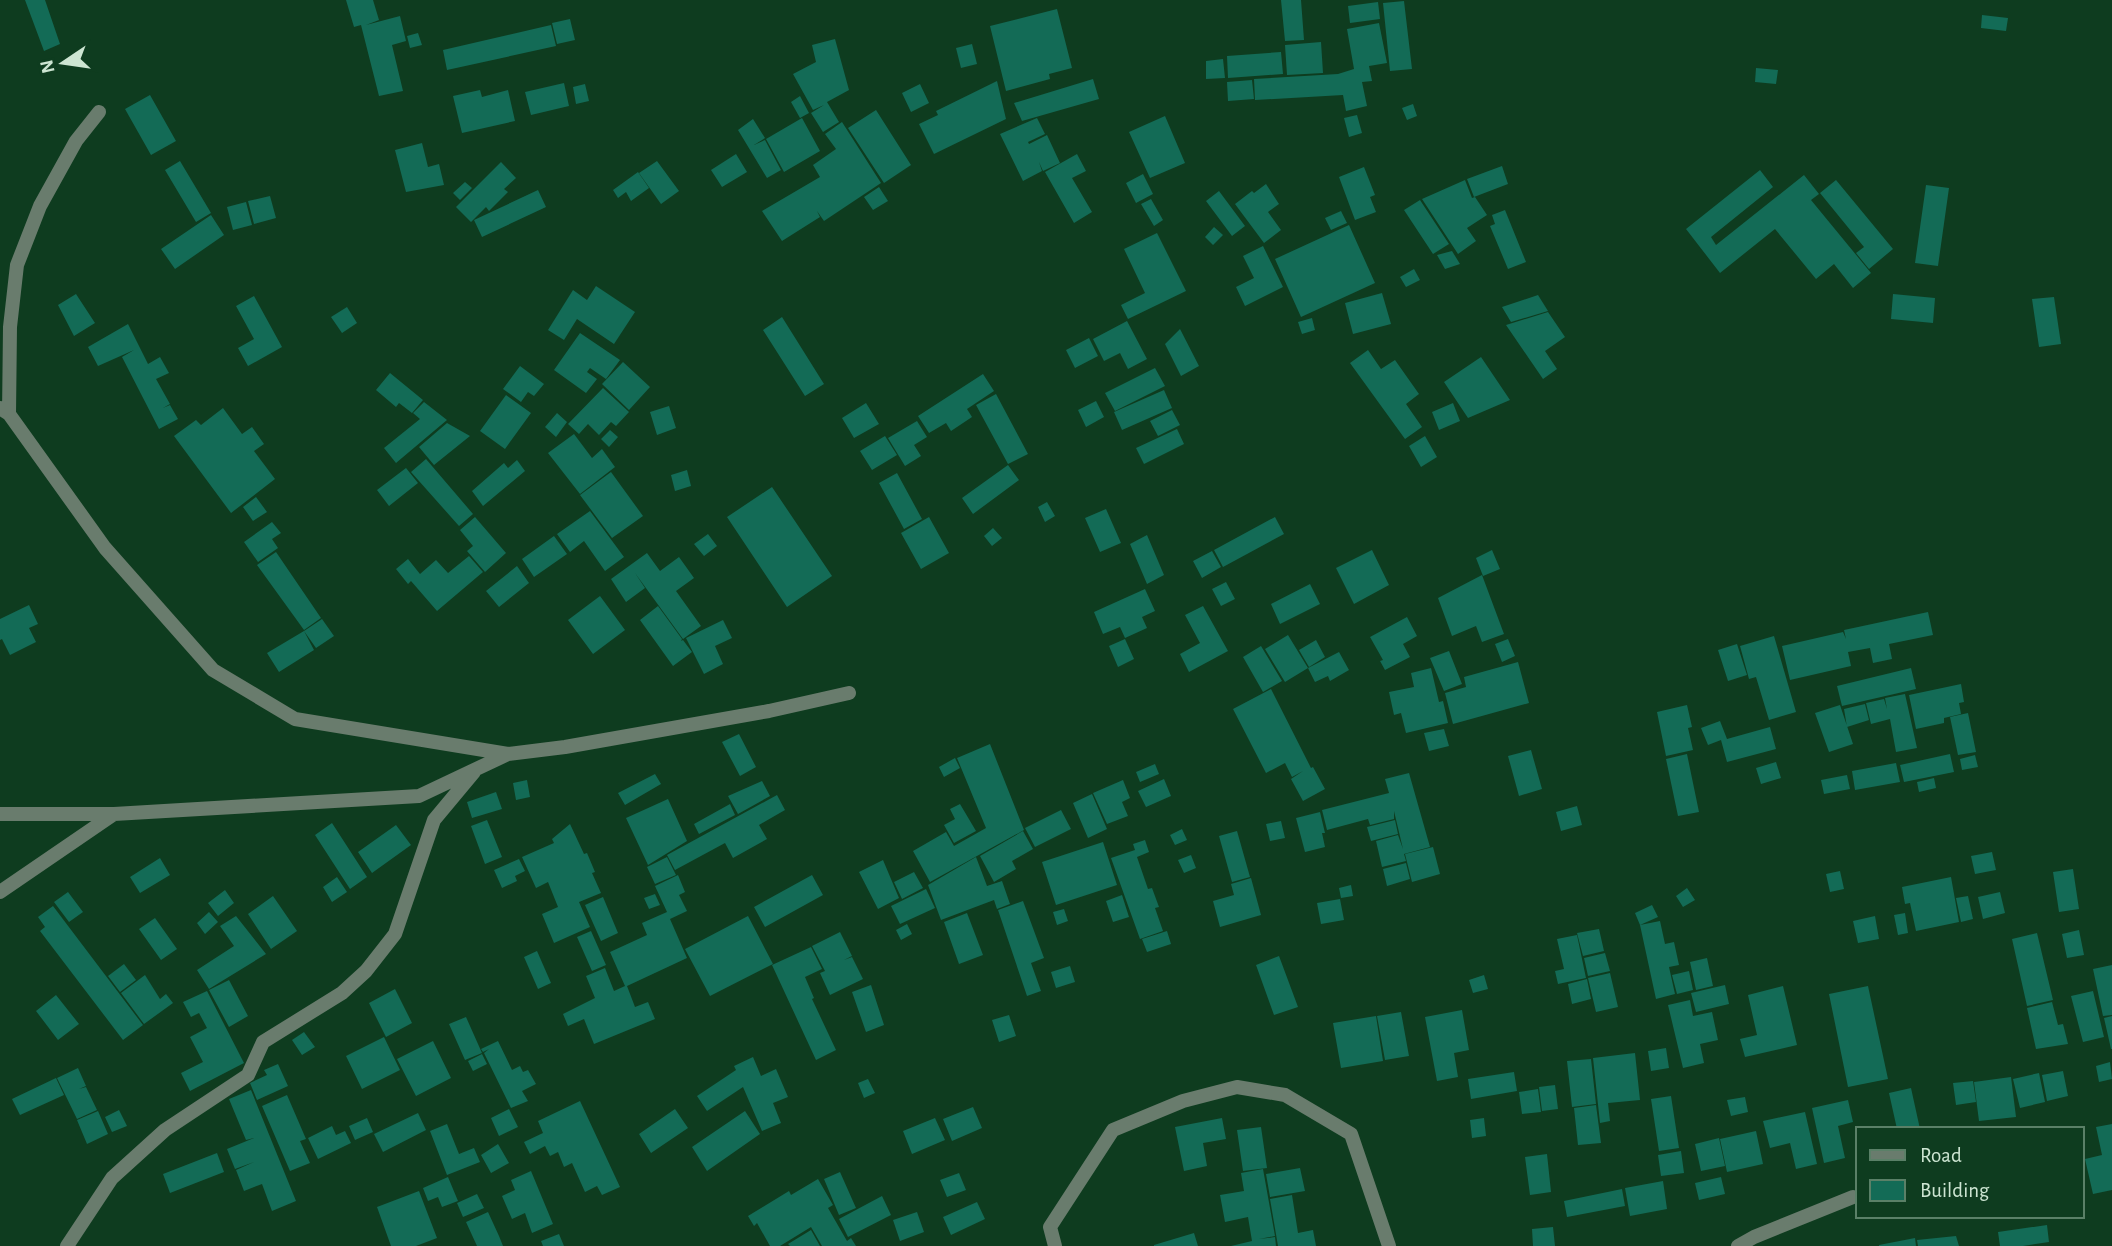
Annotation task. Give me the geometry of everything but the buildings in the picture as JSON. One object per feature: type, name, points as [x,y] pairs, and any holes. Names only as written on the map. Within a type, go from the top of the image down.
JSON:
[{"type":"street","points":[[99,112],[76,141],[46,195],[16,265],[5,411],[105,548],[213,670],[295,719],[508,754],[565,747],[757,713],[849,693]]},
{"type":"street","points":[[0,814],[114,814],[419,796],[508,754]]},
{"type":"street","points":[[67,1246],[112,1178],[165,1130],[248,1075],[263,1042],[342,993],[366,971],[395,933],[434,820],[474,772]]},
{"type":"street","points":[[0,892],[114,814]]},
{"type":"street","points":[[1055,1246],[1050,1227],[1113,1130],[1183,1101],[1237,1087],[1285,1095],[1351,1134],[1389,1246]]},
{"type":"street","points":[[1738,1246],[1853,1197]]}]
